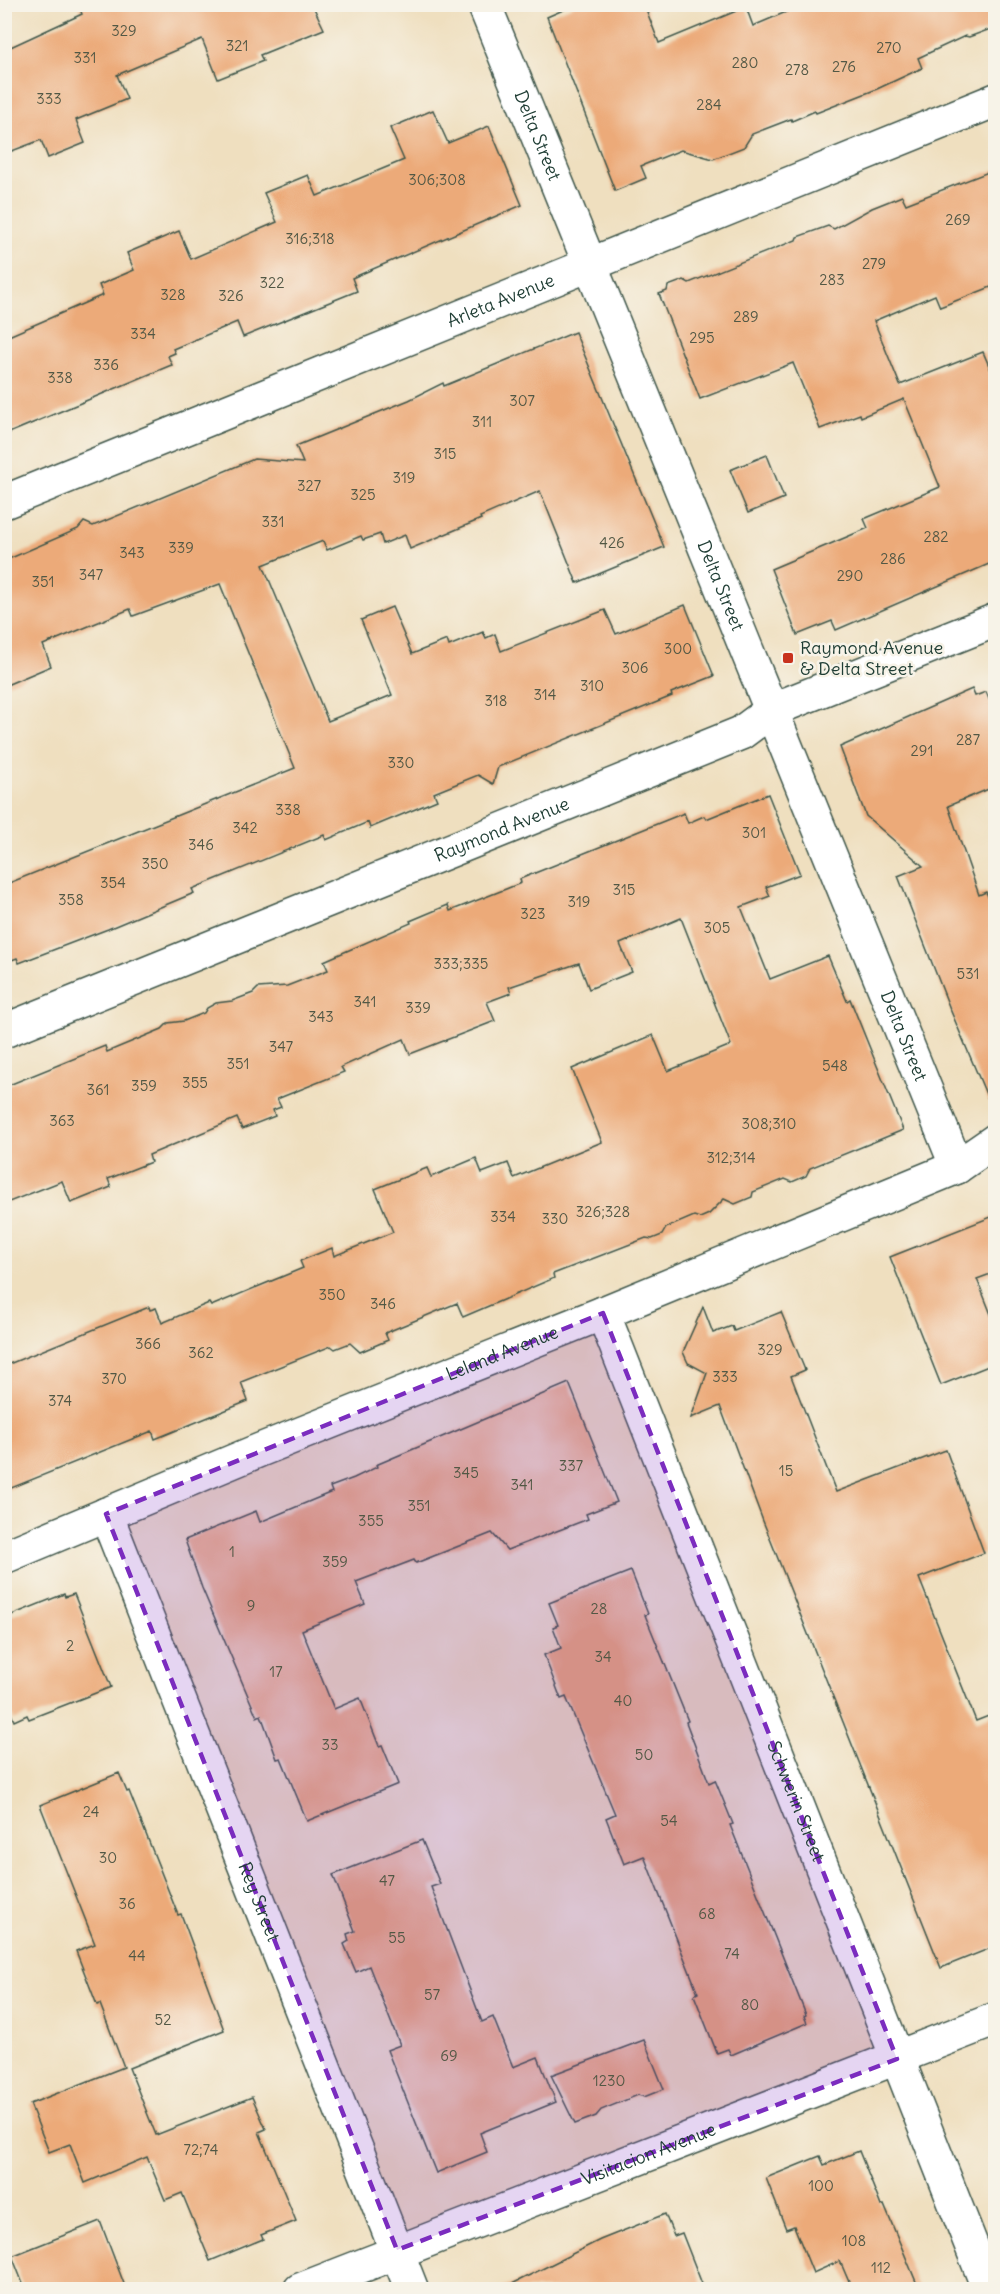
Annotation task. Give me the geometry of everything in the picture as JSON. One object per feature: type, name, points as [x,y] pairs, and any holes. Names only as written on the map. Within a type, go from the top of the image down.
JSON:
[{"type":"street","name":"Delta Street","points":[[484,4],[957,1167]]},
{"type":"street","name":"Arleta Avenue","points":[[4,502],[996,100]]},
{"type":"street","name":"Raymond Avenue","points":[[4,1030],[741,734],[772,710],[996,620]]},
{"type":"street","name":"Leland Avenue","points":[[4,1557],[957,1167],[996,1140]]},
{"type":"street","name":"Schwerin Street","points":[[603,1313],[988,2289]]},
{"type":"street","name":"Rey Street","points":[[106,1514],[412,2289]]},
{"type":"street","name":"Visitacion Avenue","points":[[300,2289],[996,2019]]},
{"type":"highlighted area","points":[[603,1313],[897,2059],[397,2250],[106,1514]]},
{"type":"building","points":[[78,4],[312,4],[324,29],[260,55],[263,61],[218,79],[202,39],[117,75],[127,99],[76,120],[85,143],[48,158],[41,140],[4,154],[4,50],[82,14]]},
{"type":"building","points":[[577,4],[644,4],[659,43],[746,7],[753,26],[805,4],[996,4],[996,27],[969,37],[965,36],[918,58],[922,68],[877,89],[816,113],[815,111],[752,134],[744,147],[713,159],[681,150],[641,166],[646,178],[615,191],[547,17]]},
{"type":"building","points":[[433,110],[448,143],[489,126],[522,205],[352,278],[357,291],[243,337],[237,322],[173,349],[175,353],[168,356],[172,365],[4,435],[4,338],[103,295],[99,285],[134,270],[127,253],[179,231],[191,259],[277,222],[264,193],[308,175],[317,196],[404,160],[390,128]]},
{"type":"building","points":[[996,169],[996,285],[940,307],[935,295],[874,321],[900,385],[983,352],[996,382],[996,561],[836,630],[832,621],[797,635],[771,569],[868,528],[864,519],[940,487],[904,399],[861,417],[860,414],[820,429],[793,363],[700,399],[659,294],[667,291],[668,286],[684,280],[689,283],[796,240],[797,237],[828,226],[834,229],[872,208],[902,196],[906,204]]},
{"type":"building","points":[[575,332],[664,547],[577,583],[540,491],[410,549],[405,535],[383,544],[380,534],[363,540],[361,536],[327,550],[323,541],[263,565],[328,721],[392,695],[361,620],[392,607],[412,654],[447,640],[449,646],[483,632],[486,638],[495,634],[501,651],[605,610],[616,634],[685,605],[714,676],[671,693],[672,696],[498,767],[493,784],[478,775],[434,793],[437,800],[370,828],[368,822],[326,840],[324,835],[192,889],[194,893],[108,929],[19,963],[17,958],[4,963],[4,885],[295,768],[220,584],[133,616],[130,609],[43,645],[51,666],[4,686],[4,561],[78,529],[84,522],[93,526],[254,459],[303,463],[296,446],[409,400],[443,383],[444,386]]},
{"type":"building","points":[[767,455],[784,498],[748,513],[730,470]]},
{"type":"building","points":[[972,689],[975,696],[986,692],[996,715],[996,786],[948,806],[979,895],[986,892],[996,914],[996,1113],[994,1113],[950,1009],[898,876],[923,866],[866,816],[840,747]]},
{"type":"building","points":[[768,794],[800,874],[766,887],[770,896],[741,907],[770,979],[828,956],[847,1001],[850,999],[903,1130],[810,1168],[806,1176],[792,1182],[785,1179],[753,1192],[752,1197],[735,1204],[724,1199],[709,1214],[700,1218],[694,1216],[666,1228],[662,1235],[652,1239],[646,1238],[553,1274],[554,1278],[463,1317],[457,1303],[385,1333],[388,1340],[360,1352],[350,1343],[335,1349],[331,1346],[241,1382],[248,1401],[155,1439],[152,1431],[4,1491],[4,1366],[149,1307],[150,1310],[156,1308],[162,1323],[209,1303],[211,1306],[303,1268],[300,1261],[332,1248],[334,1256],[393,1232],[375,1189],[427,1168],[431,1177],[476,1158],[482,1173],[508,1163],[514,1178],[602,1142],[572,1069],[653,1035],[668,1071],[731,1045],[681,918],[620,944],[632,972],[589,989],[579,963],[509,987],[511,993],[487,1002],[495,1021],[410,1054],[404,1039],[341,1067],[344,1072],[277,1099],[281,1107],[273,1110],[275,1116],[242,1129],[237,1118],[149,1155],[151,1162],[108,1179],[111,1187],[71,1203],[62,1181],[4,1204],[4,1087],[105,1046],[107,1052],[162,1029],[168,1023],[184,1021],[204,1013],[207,1008],[216,1003],[232,1001],[253,993],[258,988],[287,986],[328,970],[324,961],[411,923],[410,921],[448,905],[450,911],[521,883],[520,879],[684,813],[688,823],[704,816],[706,819]]},
{"type":"building","points":[[996,1215],[996,1272],[977,1279],[996,1327],[996,1363],[941,1385],[890,1257]]},
{"type":"building","points":[[703,1307],[713,1333],[732,1326],[734,1331],[781,1312],[805,1370],[791,1376],[836,1492],[946,1450],[984,1553],[919,1578],[976,1721],[996,1713],[996,1946],[941,1968],[763,1521],[720,1406],[691,1418],[707,1373],[688,1363],[683,1352]]},
{"type":"building","points":[[569,1383],[617,1502],[586,1514],[588,1519],[507,1550],[492,1533],[416,1563],[414,1560],[356,1582],[365,1604],[302,1630],[334,1709],[360,1698],[379,1746],[382,1745],[398,1784],[307,1821],[281,1758],[277,1759],[261,1715],[257,1717],[202,1588],[185,1540],[256,1511],[260,1522],[332,1492],[330,1487],[377,1467],[376,1465]]},
{"type":"building","points":[[631,1571],[648,1614],[645,1615],[688,1721],[686,1722],[709,1783],[715,1780],[733,1824],[730,1825],[806,2015],[804,2016],[807,2023],[731,2055],[728,2049],[717,2053],[694,1995],[698,1993],[644,1856],[624,1864],[606,1818],[615,1814],[566,1697],[561,1699],[544,1655],[561,1648],[553,1627],[558,1625],[549,1603]]},
{"type":"building","points":[[64,1594],[65,1597],[74,1594],[111,1687],[29,1719],[27,1715],[14,1721],[4,1696],[4,1618]]},
{"type":"building","points":[[119,1773],[127,1792],[129,1791],[178,1915],[181,1914],[224,2030],[129,2068],[156,2135],[252,2097],[266,2129],[259,2132],[296,2221],[261,2235],[263,2239],[210,2261],[182,2193],[165,2200],[147,2157],[85,2183],[70,2144],[49,2152],[30,2104],[124,2067],[100,2004],[97,2005],[76,1951],[95,1944],[40,1805]]},
{"type":"building","points":[[422,1840],[440,1884],[431,1887],[482,2022],[493,2017],[513,2067],[538,2057],[556,2102],[480,2133],[487,2152],[436,2173],[387,2050],[400,2045],[369,1966],[356,1972],[344,1944],[349,1941],[347,1934],[355,1931],[333,1875]]},
{"type":"building","points":[[644,2040],[664,2089],[644,2097],[638,2095],[601,2110],[596,2116],[575,2124],[551,2075]]},
{"type":"building","points":[[859,2151],[919,2289],[852,2289],[840,2261],[813,2273],[794,2226],[786,2229],[766,2178],[820,2156],[824,2165]]},
{"type":"building","points":[[665,2214],[674,2236],[682,2233],[704,2289],[502,2289],[600,2240]]},
{"type":"building","points":[[100,2221],[126,2289],[25,2289],[12,2256]]},
{"type":"place","name":"Raymond Avenue & Delta Street","points":[[788,658]]}]
